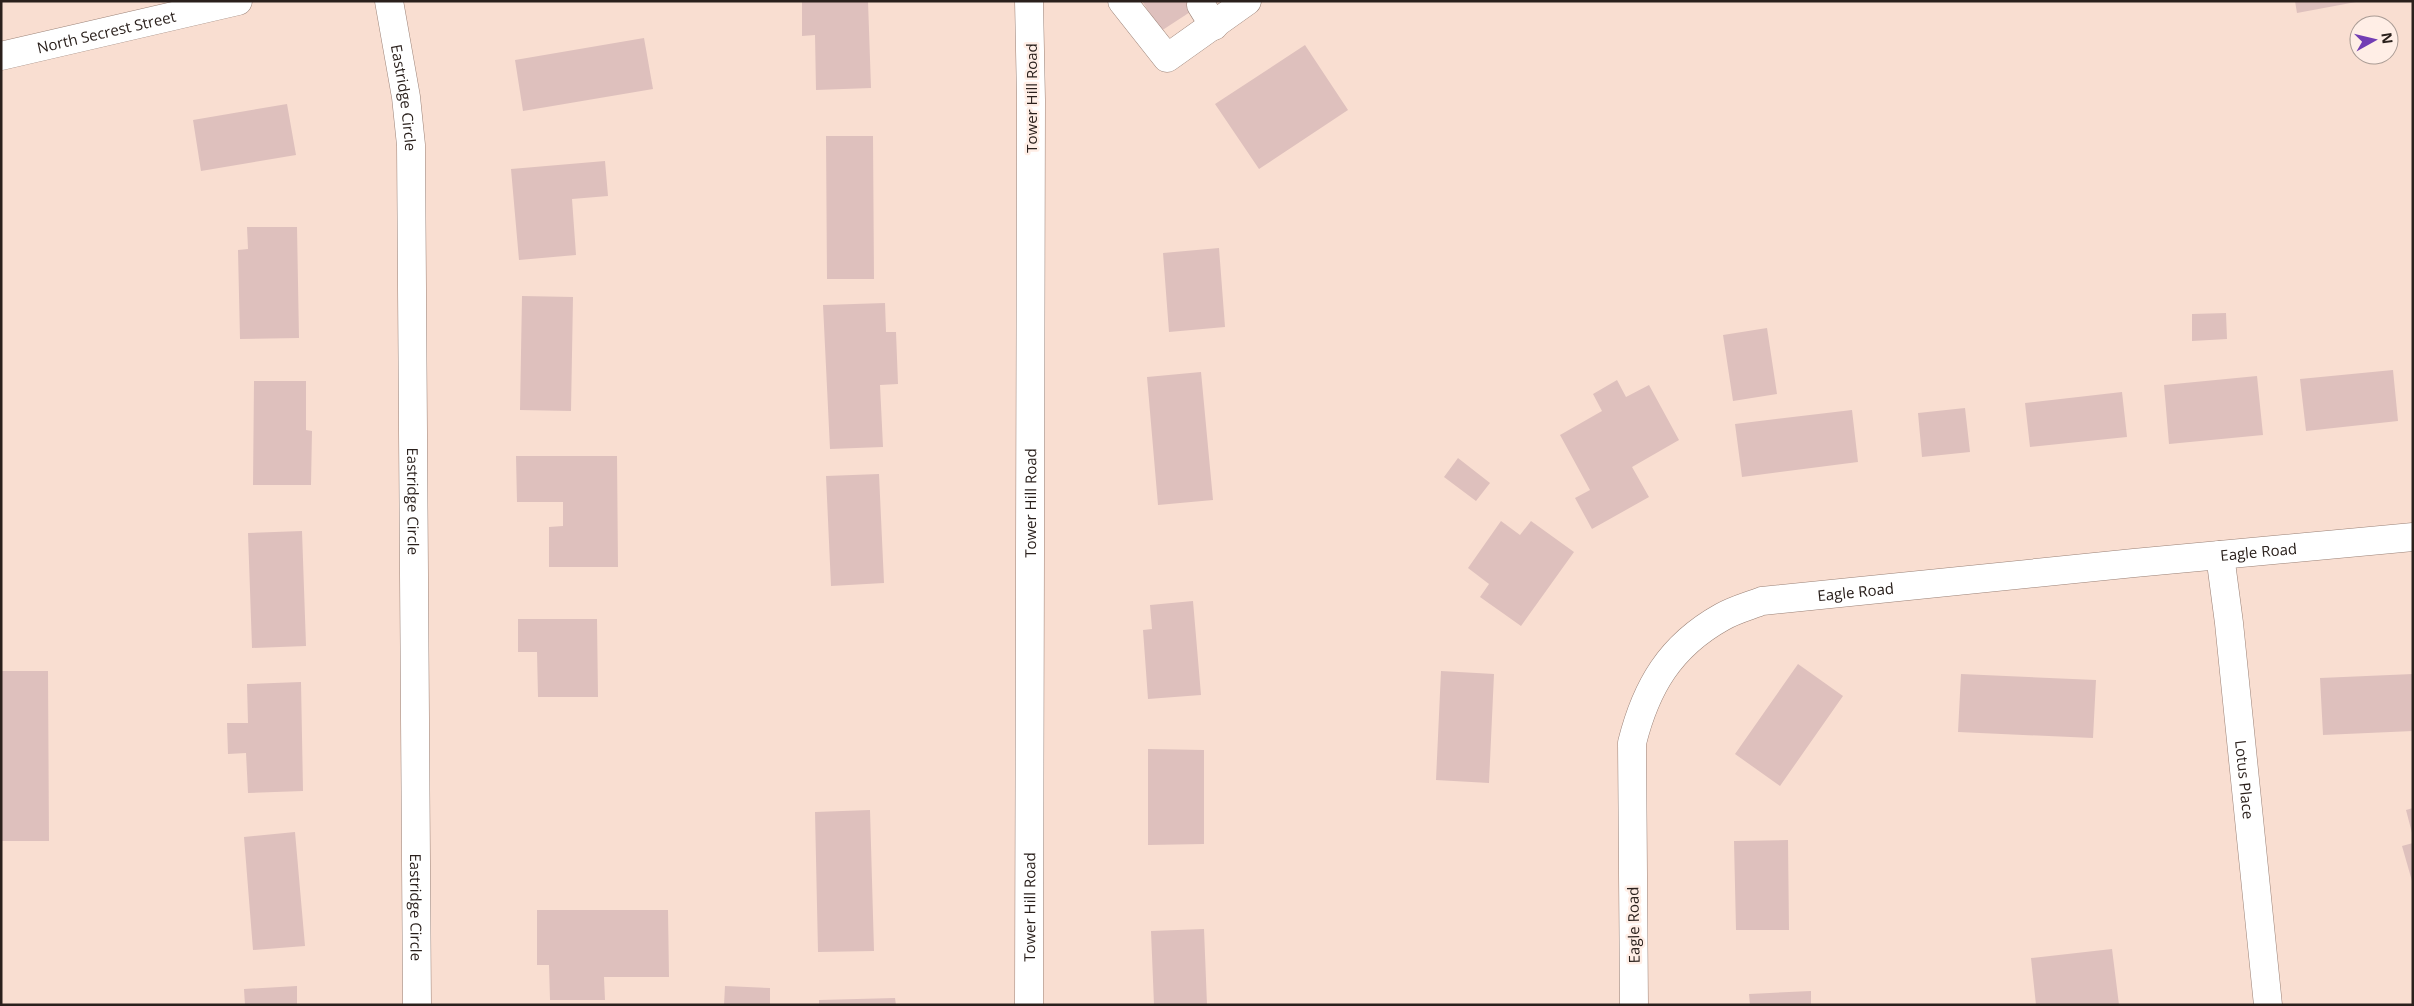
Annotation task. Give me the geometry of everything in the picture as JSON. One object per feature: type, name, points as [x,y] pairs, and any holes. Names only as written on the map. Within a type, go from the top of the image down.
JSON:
[{"type":"street","name":"North Secrest Street","points":[[1,56],[238,1]]},
{"type":"street","name":"Eastridge Circle","points":[[390,1],[406,97],[411,145],[417,1005]]},
{"type":"street","points":[[1122,1],[1167,58],[1207,15],[1246,1]]},
{"type":"street","name":"Tower Hill Road","points":[[1029,1005],[1031,140],[1037,2]]},
{"type":"street","name":"Eagle Road","points":[[1634,1005],[1632,743],[1640,711],[1654,681],[1673,655],[1696,633],[1724,616],[1762,601],[2413,537]]},
{"type":"street","name":"Lotus Place","points":[[2220,555],[2229,623],[2268,1005]]},
{"type":"building","points":[[868,1],[871,88],[816,90],[815,35],[802,36],[802,2]]},
{"type":"building","points":[[1142,1],[1207,1],[1161,31]]},
{"type":"building","points":[[2295,1],[2356,1],[2356,2],[2297,13]]},
{"type":"building","points":[[644,38],[653,89],[523,111],[515,60]]},
{"type":"building","points":[[1305,45],[1348,110],[1259,169],[1215,104]]},
{"type":"building","points":[[287,104],[296,155],[201,171],[193,120]]},
{"type":"building","points":[[826,136],[873,136],[874,279],[827,279]]},
{"type":"building","points":[[605,161],[608,196],[572,199],[576,255],[519,260],[511,169]]},
{"type":"building","points":[[247,227],[297,227],[299,338],[240,339],[238,250],[248,249]]},
{"type":"building","points":[[1219,248],[1225,327],[1169,332],[1163,253]]},
{"type":"building","points":[[522,296],[573,297],[571,411],[520,410]]},
{"type":"building","points":[[885,303],[886,332],[896,332],[898,384],[880,385],[883,447],[830,449],[823,305]]},
{"type":"building","points":[[2226,313],[2227,339],[2192,341],[2192,314]]},
{"type":"building","points":[[1767,328],[1777,394],[1733,401],[1723,335]]},
{"type":"building","points":[[2393,370],[2398,421],[2306,431],[2300,379]]},
{"type":"building","points":[[1201,372],[1213,500],[1158,505],[1147,377]]},
{"type":"building","points":[[2257,376],[2263,435],[2169,444],[2164,385]]},
{"type":"building","points":[[1617,380],[1626,397],[1649,385],[1679,440],[1632,467],[1649,497],[1592,529],[1575,498],[1590,490],[1560,435],[1602,411],[1593,394]]},
{"type":"building","points":[[254,381],[306,381],[306,430],[312,431],[311,485],[253,485]]},
{"type":"building","points":[[2122,392],[2127,437],[2030,447],[2025,403]]},
{"type":"building","points":[[1965,408],[1970,452],[1922,457],[1918,413]]},
{"type":"building","points":[[1852,410],[1858,462],[1742,477],[1735,424]]},
{"type":"building","points":[[516,456],[617,456],[618,567],[549,567],[549,527],[563,526],[563,502],[517,502]]},
{"type":"building","points":[[1458,458],[1490,483],[1476,501],[1444,477]]},
{"type":"building","points":[[879,474],[884,583],[831,586],[826,476]]},
{"type":"building","points":[[1501,521],[1520,535],[1531,521],[1574,552],[1521,626],[1480,597],[1489,584],[1468,568]]},
{"type":"building","points":[[302,531],[306,646],[252,648],[248,533]]},
{"type":"building","points":[[1193,601],[1201,695],[1148,699],[1143,630],[1152,629],[1150,605]]},
{"type":"building","points":[[518,619],[597,619],[598,697],[538,697],[537,652],[518,652]]},
{"type":"building","points":[[1798,664],[1843,696],[1780,786],[1735,754]]},
{"type":"building","points":[[1,671],[48,671],[49,841],[1,841]]},
{"type":"building","points":[[1441,671],[1494,674],[1489,783],[1436,780]]},
{"type":"building","points":[[1961,674],[2096,680],[2093,738],[1958,732]]},
{"type":"building","points":[[2413,674],[2413,731],[2323,735],[2320,678]]},
{"type":"building","points":[[301,682],[303,791],[248,793],[246,753],[228,754],[227,723],[248,723],[247,684]]},
{"type":"building","points":[[1148,749],[1204,750],[1204,844],[1148,845]]},
{"type":"building","points":[[2413,808],[2413,833],[2412,833],[2406,810]]},
{"type":"building","points":[[870,810],[874,951],[818,952],[815,812]]},
{"type":"building","points":[[295,832],[305,946],[253,950],[244,837]]},
{"type":"building","points":[[1788,840],[1789,930],[1736,930],[1734,841]]},
{"type":"building","points":[[2413,843],[2413,881],[2412,881],[2402,846]]},
{"type":"building","points":[[537,910],[668,910],[669,977],[604,977],[605,1000],[550,1000],[549,965],[537,965]]},
{"type":"building","points":[[1204,929],[1207,1005],[1154,1005],[1151,931]]},
{"type":"building","points":[[2112,949],[2119,1005],[2036,1005],[2031,958]]},
{"type":"building","points":[[297,986],[297,1005],[245,1005],[244,989]]},
{"type":"building","points":[[725,986],[770,988],[770,1005],[724,1005]]},
{"type":"building","points":[[1811,991],[1811,1005],[1750,1005],[1749,994]]},
{"type":"building","points":[[895,998],[896,1005],[819,1005],[819,1000]]}]
